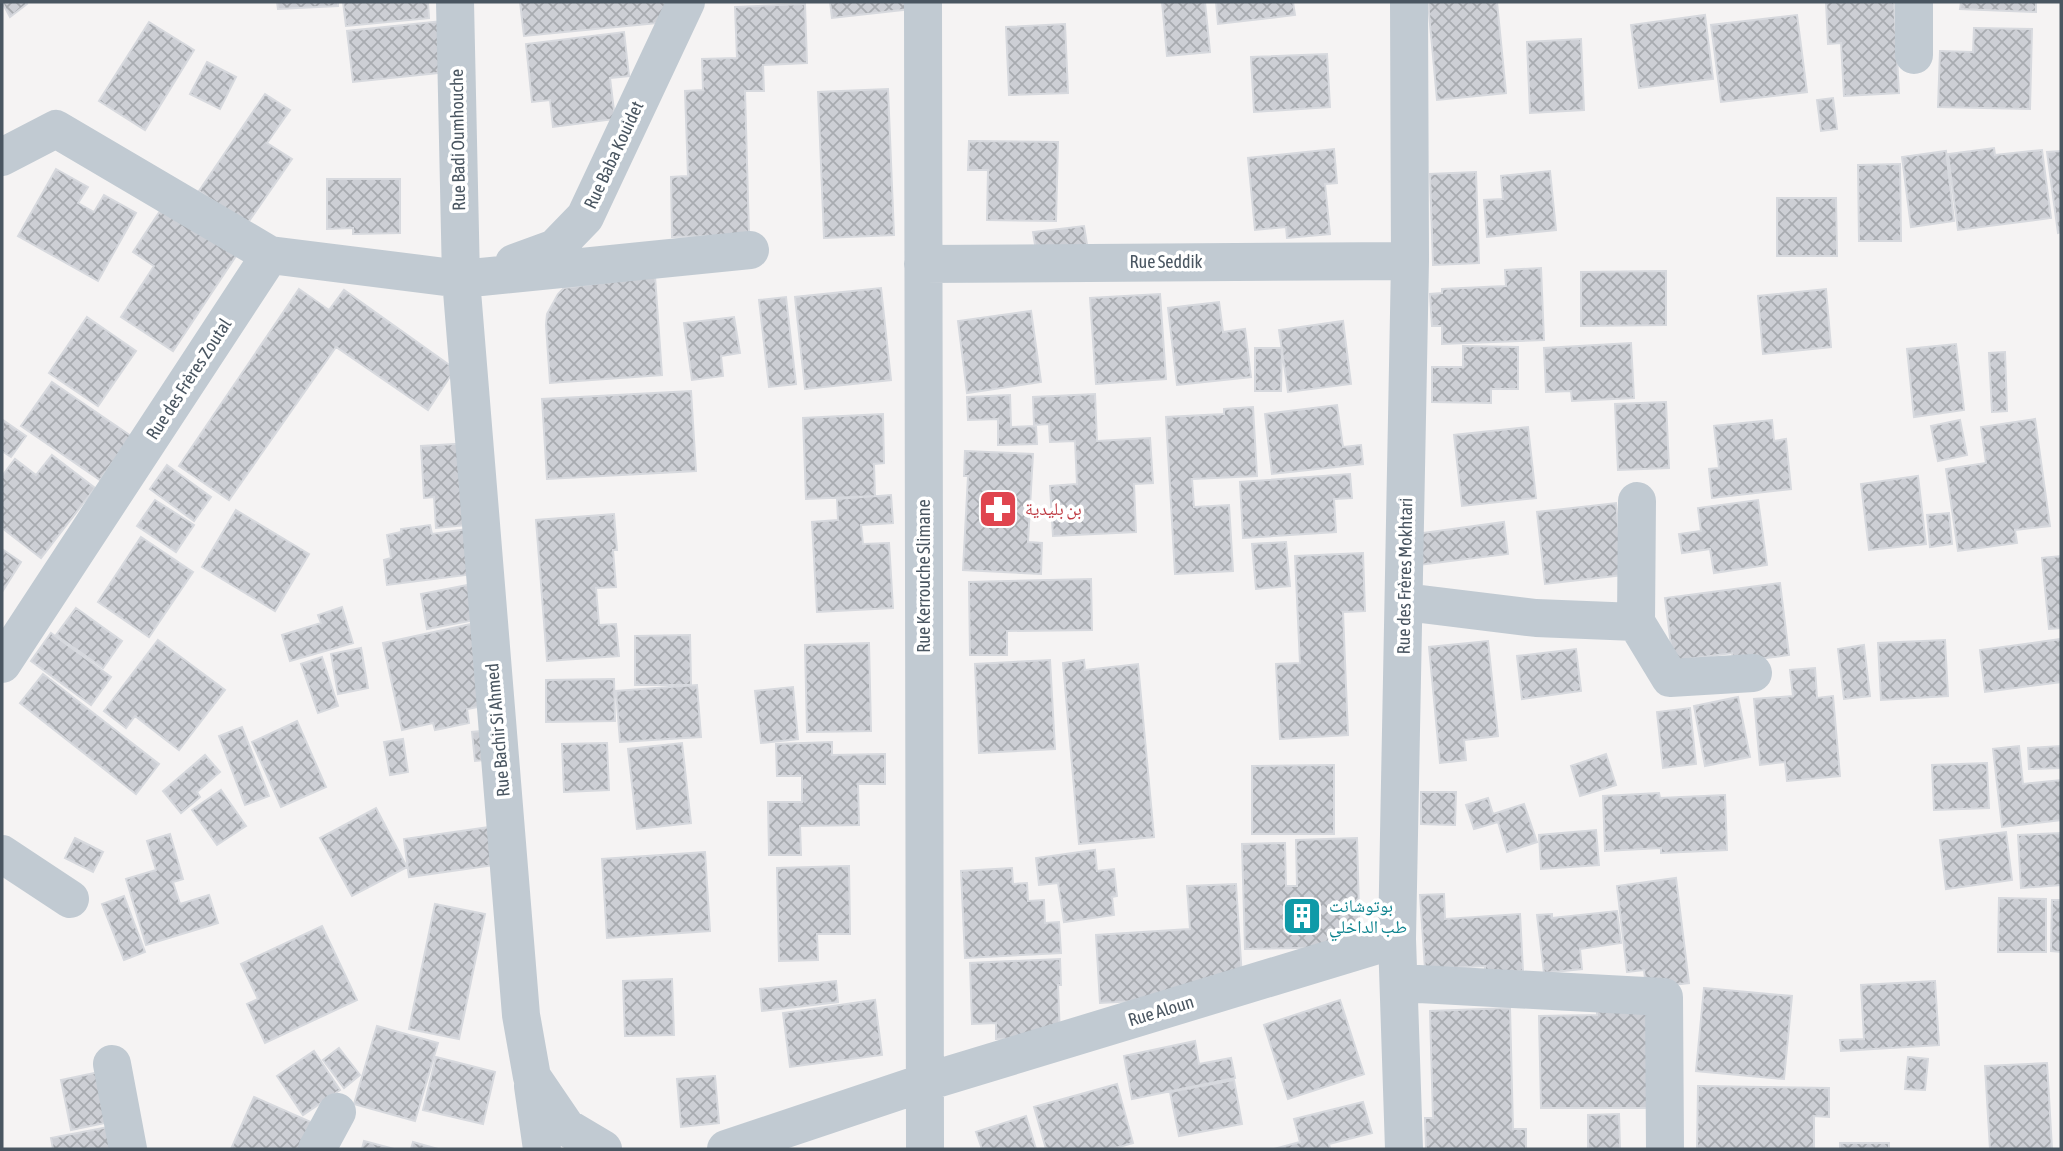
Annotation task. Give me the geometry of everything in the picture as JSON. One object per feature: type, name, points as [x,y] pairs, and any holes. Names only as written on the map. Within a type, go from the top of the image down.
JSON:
[{"type":"street","name":"Rue Badi Oumhouche","points":[[455,2],[461,279]]},
{"type":"street","name":"Rue Baba Kouidet","points":[[461,279],[555,248],[585,216],[686,2]]},
{"type":"street","name":"Rue Kerrouche Slimane","points":[[923,2],[925,1149]]},
{"type":"street","name":"Rue des Frères Mokhtari","points":[[1404,1149],[1397,940],[1410,261],[1409,2]]},
{"type":"street","points":[[1914,2],[1914,55]]},
{"type":"street","points":[[2,157],[56,129],[270,255],[461,279],[750,250]]},
{"type":"street","name":"Rue des Frères Zoutal","points":[[2,664],[270,255]]},
{"type":"street","name":"Rue Seddik","points":[[923,264],[1410,261]]},
{"type":"street","name":"Rue Bachir Si Ahmed","points":[[461,279],[521,1015],[531,1077],[566,1127],[603,1149]]},
{"type":"street","points":[[1637,501],[1636,622],[1670,678],[1753,673]]},
{"type":"street","points":[[1405,602],[1536,618],[1636,622]]},
{"type":"street","points":[[2,854],[70,899]]},
{"type":"street","name":"Rue Aloun","points":[[926,1082],[1397,940]]},
{"type":"street","points":[[1400,983],[1664,997],[1665,1149]]},
{"type":"street","points":[[113,1064],[128,1149]]},
{"type":"street","points":[[531,1077],[542,1149]]},
{"type":"street","points":[[726,1149],[926,1082]]},
{"type":"street","points":[[317,1149],[337,1112]]},
{"type":"building","points":[[2,2],[25,2],[27,4],[10,17]]},
{"type":"building","points":[[277,2],[338,2],[338,6],[278,9]]},
{"type":"building","points":[[343,2],[428,2],[429,18],[346,26]]},
{"type":"building","points":[[520,2],[665,2],[667,22],[524,36]]},
{"type":"building","points":[[830,2],[910,2],[911,9],[832,18]]},
{"type":"building","points":[[1162,2],[1205,2],[1210,52],[1167,56]]},
{"type":"building","points":[[1216,2],[1293,2],[1295,15],[1218,24]]},
{"type":"building","points":[[1428,2],[1497,2],[1506,93],[1437,100]]},
{"type":"building","points":[[1826,2],[1894,2],[1899,93],[1844,96],[1841,43],[1828,44]]},
{"type":"building","points":[[1961,2],[2036,2],[2036,12],[1960,9]]},
{"type":"building","points":[[805,4],[807,63],[763,65],[764,91],[745,91],[749,235],[672,237],[671,177],[688,176],[685,91],[703,90],[702,59],[737,58],[735,7]]},
{"type":"building","points":[[1705,15],[1713,79],[1639,88],[1631,25]]},
{"type":"building","points":[[1797,15],[1807,92],[1721,102],[1711,25]]},
{"type":"building","points":[[442,21],[447,72],[353,82],[347,31]]},
{"type":"building","points":[[149,22],[194,50],[145,130],[99,101]]},
{"type":"building","points":[[1065,24],[1068,93],[1009,95],[1006,27]]},
{"type":"building","points":[[1974,28],[2032,29],[2030,109],[1938,107],[1940,51],[1973,52]]},
{"type":"building","points":[[624,32],[629,76],[610,78],[615,119],[553,127],[550,100],[532,102],[526,44]]},
{"type":"building","points":[[1581,39],[1584,110],[1530,113],[1527,42]]},
{"type":"building","points":[[1327,54],[1330,107],[1254,112],[1251,57]]},
{"type":"building","points":[[207,62],[236,77],[220,109],[190,94]]},
{"type":"building","points":[[888,89],[894,235],[824,238],[818,92]]},
{"type":"building","points":[[265,94],[290,110],[267,143],[292,159],[247,224],[199,191]]},
{"type":"building","points":[[1833,98],[1837,129],[1821,131],[1817,100]]},
{"type":"building","points":[[969,141],[1058,142],[1056,221],[987,220],[988,170],[968,170]]},
{"type":"building","points":[[1994,148],[1995,155],[2042,150],[2051,218],[1958,230],[1948,154]]},
{"type":"building","points":[[1334,149],[1337,183],[1325,184],[1330,234],[1287,238],[1286,227],[1255,230],[1248,158]]},
{"type":"building","points":[[1946,151],[1954,221],[1911,227],[1902,157]]},
{"type":"building","points":[[2061,151],[2061,232],[2058,233],[2047,152]]},
{"type":"building","points":[[1900,164],[1901,241],[1859,241],[1858,165]]},
{"type":"building","points":[[56,169],[88,187],[78,203],[94,212],[104,195],[136,213],[98,281],[18,236]]},
{"type":"building","points":[[1550,171],[1556,230],[1487,237],[1484,200],[1503,199],[1501,176]]},
{"type":"building","points":[[1476,172],[1479,263],[1433,265],[1430,174]]},
{"type":"building","points":[[327,179],[400,179],[400,233],[353,234],[353,228],[327,229]]},
{"type":"building","points":[[1777,198],[1836,198],[1837,256],[1777,256]]},
{"type":"building","points":[[166,202],[240,250],[173,351],[121,317],[154,266],[133,252]]},
{"type":"building","points":[[1084,226],[1088,251],[1037,257],[1033,232]]},
{"type":"building","points":[[1541,268],[1544,340],[1442,344],[1442,326],[1432,326],[1430,294],[1442,293],[1442,289],[1506,286],[1505,270]]},
{"type":"building","points":[[1666,271],[1666,325],[1581,326],[1581,272]]},
{"type":"building","points":[[655,276],[662,375],[550,383],[546,325],[547,314],[558,294],[564,288]]},
{"type":"building","points":[[881,288],[891,380],[805,389],[795,297]]},
{"type":"building","points":[[299,289],[329,310],[344,290],[455,369],[428,410],[336,347],[229,500],[179,466]]},
{"type":"building","points":[[1826,289],[1831,347],[1763,354],[1758,296]]},
{"type":"building","points":[[1160,294],[1166,379],[1096,384],[1090,298]]},
{"type":"building","points":[[786,297],[796,384],[769,387],[759,300]]},
{"type":"building","points":[[1219,302],[1223,332],[1245,329],[1251,377],[1177,385],[1168,308]]},
{"type":"building","points":[[1031,311],[1041,382],[967,393],[958,321]]},
{"type":"building","points":[[87,317],[136,351],[98,406],[49,373]]},
{"type":"building","points":[[734,317],[740,353],[721,356],[723,376],[692,380],[684,323]]},
{"type":"building","points":[[1343,321],[1351,384],[1288,392],[1279,330]]},
{"type":"building","points":[[1631,343],[1634,398],[1572,401],[1571,391],[1546,392],[1544,348]]},
{"type":"building","points":[[1956,344],[1964,410],[1914,417],[1907,349]]},
{"type":"building","points":[[1463,346],[1518,347],[1518,389],[1491,389],[1491,403],[1432,402],[1432,367],[1463,367]]},
{"type":"building","points":[[1255,348],[1282,348],[1281,391],[1255,391]]},
{"type":"building","points":[[2005,352],[2007,411],[1992,412],[1989,353]]},
{"type":"building","points":[[52,382],[131,436],[100,480],[21,426]]},
{"type":"building","points":[[691,391],[696,471],[547,479],[542,399]]},
{"type":"building","points":[[1095,394],[1097,441],[1150,438],[1153,483],[1134,484],[1136,532],[1053,536],[1050,486],[1077,484],[1075,441],[1050,442],[1049,424],[1034,425],[1033,397]]},
{"type":"building","points":[[1010,395],[1011,427],[1036,426],[1037,444],[998,445],[998,419],[968,420],[967,397]]},
{"type":"building","points":[[1666,402],[1669,468],[1618,470],[1615,404]]},
{"type":"building","points":[[1337,405],[1343,447],[1361,445],[1363,464],[1272,474],[1265,414]]},
{"type":"building","points":[[1253,407],[1257,476],[1192,479],[1194,507],[1229,505],[1233,571],[1175,574],[1166,417],[1224,414],[1224,409]]},
{"type":"building","points":[[883,414],[884,463],[874,464],[875,496],[806,499],[803,418]]},
{"type":"building","points":[[2035,419],[2050,526],[2015,530],[2017,543],[1958,551],[1946,469],[1986,463],[1981,427]]},
{"type":"building","points":[[3,420],[26,436],[11,457],[2,451]]},
{"type":"building","points":[[1772,420],[1774,441],[1786,439],[1791,489],[1712,498],[1709,469],[1719,468],[1714,426]]},
{"type":"building","points":[[1960,420],[1967,455],[1938,461],[1931,426]]},
{"type":"building","points":[[1528,427],[1536,498],[1462,506],[1454,435]]},
{"type":"building","points":[[471,443],[477,524],[436,528],[434,497],[424,498],[421,446]]},
{"type":"building","name":"بن بليدية","points":[[965,451],[1033,454],[1028,542],[1042,543],[1041,574],[963,570],[968,476],[964,476]]},
{"type":"building","points":[[52,455],[95,488],[41,558],[2,528],[2,476],[15,459],[36,475]]},
{"type":"building","points":[[167,465],[211,497],[194,521],[150,489]]},
{"type":"building","points":[[1350,474],[1352,498],[1334,499],[1336,532],[1243,538],[1240,482]]},
{"type":"building","points":[[1918,476],[1926,544],[1869,550],[1861,484]]},
{"type":"building","points":[[891,495],[893,523],[861,525],[863,544],[889,543],[893,608],[817,612],[812,522],[838,520],[837,499]]},
{"type":"building","points":[[155,500],[194,525],[176,552],[137,526]]},
{"type":"building","points":[[1758,500],[1767,565],[1714,573],[1710,549],[1682,553],[1679,534],[1701,531],[1698,508]]},
{"type":"building","points":[[1616,503],[1623,575],[1545,584],[1537,512]]},
{"type":"building","points":[[236,510],[309,554],[275,611],[202,567]]},
{"type":"building","points":[[1949,513],[1952,544],[1930,547],[1927,515]]},
{"type":"building","points":[[614,514],[616,587],[596,588],[599,625],[616,624],[619,656],[547,661],[536,520]]},
{"type":"building","points":[[1504,522],[1508,554],[1419,565],[1415,534]]},
{"type":"building","points":[[430,525],[432,534],[468,529],[474,574],[387,585],[384,560],[391,558],[387,535],[401,532],[401,529]]},
{"type":"building","points":[[141,537],[193,572],[149,637],[98,602]]},
{"type":"building","points":[[1286,542],[1290,586],[1256,589],[1252,544]]},
{"type":"building","points":[[2,549],[21,562],[2,592]]},
{"type":"building","points":[[1363,553],[1365,611],[1343,612],[1348,735],[1280,739],[1276,664],[1300,663],[1295,556]]},
{"type":"building","points":[[2061,556],[2061,628],[2049,629],[2042,558]]},
{"type":"building","points":[[1091,579],[1092,630],[1007,631],[1007,655],[970,655],[969,582]]},
{"type":"building","points":[[478,583],[485,618],[427,629],[421,594]]},
{"type":"building","points":[[1780,583],[1789,655],[1734,662],[1732,653],[1673,661],[1665,598]]},
{"type":"building","points":[[342,607],[353,643],[290,661],[282,635],[321,623],[318,615]]},
{"type":"building","points":[[76,608],[122,641],[103,668],[56,635]]},
{"type":"building","points":[[471,624],[489,705],[467,709],[469,723],[435,730],[433,723],[402,730],[383,643]]},
{"type":"building","points":[[51,633],[111,677],[91,705],[31,661]]},
{"type":"building","points":[[690,635],[691,685],[635,685],[635,636]]},
{"type":"building","points":[[2061,639],[2061,682],[1985,692],[1980,650]]},
{"type":"building","points":[[158,640],[225,690],[179,750],[135,716],[126,728],[104,711]]},
{"type":"building","points":[[1945,640],[1948,696],[1881,700],[1878,643]]},
{"type":"building","points":[[1488,641],[1498,736],[1464,740],[1466,760],[1440,763],[1429,647]]},
{"type":"building","points":[[869,643],[871,731],[807,732],[805,645]]},
{"type":"building","points":[[1864,645],[1870,696],[1844,699],[1838,649]]},
{"type":"building","points":[[361,648],[368,688],[338,694],[331,654]]},
{"type":"building","points":[[1576,649],[1581,691],[1522,699],[1517,656]]},
{"type":"building","points":[[322,657],[338,706],[318,713],[301,664]]},
{"type":"building","points":[[1050,660],[1055,749],[979,753],[975,664]]},
{"type":"building","points":[[1084,660],[1085,670],[1138,664],[1154,837],[1079,844],[1063,663]]},
{"type":"building","points":[[1815,668],[1817,698],[1833,696],[1840,776],[1787,781],[1785,762],[1760,765],[1754,699],[1793,696],[1790,670]]},
{"type":"building","points":[[43,674],[159,764],[136,794],[20,703]]},
{"type":"building","points":[[614,679],[615,721],[546,722],[546,680]]},
{"type":"building","points":[[697,685],[701,737],[620,742],[616,691]]},
{"type":"building","points":[[793,687],[798,739],[761,743],[755,691]]},
{"type":"building","points":[[1738,697],[1750,757],[1705,766],[1694,706]]},
{"type":"building","points":[[1690,708],[1696,764],[1663,768],[1657,712]]},
{"type":"building","points":[[297,721],[326,787],[281,807],[252,742]]},
{"type":"building","points":[[242,727],[269,796],[245,805],[219,736]]},
{"type":"building","points":[[491,730],[494,759],[475,761],[472,732]]},
{"type":"building","points":[[403,739],[408,772],[390,775],[384,742]]},
{"type":"building","points":[[832,742],[832,755],[885,754],[885,784],[858,784],[859,825],[800,826],[801,855],[769,855],[768,802],[802,802],[802,776],[777,776],[776,744]]},
{"type":"building","points":[[607,743],[609,790],[564,792],[562,744]]},
{"type":"building","points":[[682,743],[691,823],[637,829],[628,749]]},
{"type":"building","points":[[2019,746],[2023,784],[2061,780],[2061,820],[2002,827],[1993,749]]},
{"type":"building","points":[[2061,746],[2061,768],[2029,769],[2028,748]]},
{"type":"building","points":[[1606,754],[1616,785],[1580,796],[1571,766]]},
{"type":"building","points":[[205,755],[220,772],[197,792],[200,797],[181,813],[163,791]]},
{"type":"building","points":[[1987,763],[1989,808],[1934,810],[1932,765]]},
{"type":"building","points":[[1334,765],[1334,834],[1252,834],[1252,766]]},
{"type":"building","points":[[221,790],[246,826],[217,845],[192,810]]},
{"type":"building","points":[[1421,792],[1456,792],[1455,825],[1421,824]]},
{"type":"building","points":[[1659,793],[1660,798],[1725,795],[1727,850],[1661,853],[1661,848],[1605,851],[1603,796]]},
{"type":"building","points":[[1488,798],[1493,814],[1524,804],[1537,842],[1507,852],[1498,822],[1474,829],[1466,805]]},
{"type":"building","points":[[376,808],[407,867],[352,896],[320,838]]},
{"type":"building","points":[[497,826],[502,864],[409,877],[404,839]]},
{"type":"building","points":[[1596,830],[1599,865],[1541,869],[1539,835]]},
{"type":"building","points":[[2006,832],[2012,880],[1946,889],[1940,840]]},
{"type":"building","points":[[2061,833],[2061,885],[2021,888],[2018,835]]},
{"type":"building","points":[[170,834],[183,879],[173,882],[180,904],[209,895],[218,923],[146,945],[126,879],[156,870],[147,841]]},
{"type":"building","points":[[75,838],[103,852],[93,872],[65,858]]},
{"type":"building","name":"بوتوشانت طب الداخلي","points":[[1357,838],[1360,947],[1245,949],[1242,844],[1285,843],[1286,886],[1297,886],[1296,840]]},
{"type":"building","points":[[1095,850],[1097,871],[1114,869],[1117,896],[1112,897],[1114,915],[1064,922],[1058,883],[1039,885],[1036,858]]},
{"type":"building","points":[[705,852],[710,931],[607,938],[602,859]]},
{"type":"building","points":[[849,866],[850,934],[817,934],[818,960],[779,961],[777,868]]},
{"type":"building","points":[[1012,868],[1013,884],[1027,883],[1028,901],[1044,900],[1045,923],[1059,922],[1061,953],[965,958],[961,871]]},
{"type":"building","points":[[1676,878],[1689,983],[1646,988],[1644,970],[1627,972],[1617,886]]},
{"type":"building","points":[[1236,884],[1242,978],[1210,997],[1100,1003],[1096,935],[1190,929],[1187,886]]},
{"type":"building","points":[[1444,894],[1445,919],[1520,914],[1523,971],[1485,974],[1485,966],[1425,969],[1420,895]]},
{"type":"building","points":[[124,896],[145,952],[124,960],[102,904]]},
{"type":"building","points":[[1999,898],[2046,899],[2046,952],[1998,952]]},
{"type":"building","points":[[2052,900],[2061,900],[2061,952],[2051,951]]},
{"type":"building","points":[[435,904],[485,914],[459,1039],[409,1029]]},
{"type":"building","points":[[1617,911],[1621,943],[1580,949],[1582,969],[1544,973],[1537,915],[1552,914],[1552,918]]},
{"type":"building","points":[[322,926],[357,1000],[265,1043],[247,1004],[258,999],[241,964]]},
{"type":"building","points":[[1060,959],[1060,1037],[996,1039],[996,1023],[972,1024],[970,963]]},
{"type":"building","points":[[672,979],[674,1035],[625,1036],[623,981]]},
{"type":"building","points":[[836,981],[838,1002],[762,1011],[760,989]]},
{"type":"building","points":[[1935,981],[1939,1045],[1841,1051],[1840,1040],[1864,1039],[1861,985]]},
{"type":"building","points":[[1704,988],[1792,996],[1784,1079],[1696,1071]]},
{"type":"building","points":[[875,1000],[882,1055],[790,1067],[783,1013]]},
{"type":"building","points":[[1340,1000],[1364,1074],[1288,1099],[1264,1025]]},
{"type":"building","points":[[1650,1005],[1652,1108],[1541,1108],[1539,1016],[1597,1015],[1597,1006]]},
{"type":"building","points":[[1510,1008],[1513,1129],[1526,1129],[1526,1149],[1426,1149],[1425,1118],[1433,1118],[1430,1011]]},
{"type":"building","points":[[377,1026],[438,1043],[415,1121],[354,1104]]},
{"type":"building","points":[[1195,1041],[1199,1064],[1231,1058],[1235,1078],[1132,1099],[1124,1056]]},
{"type":"building","points":[[339,1048],[360,1075],[344,1088],[323,1060]]},
{"type":"building","points":[[314,1051],[340,1090],[303,1115],[277,1076]]},
{"type":"building","points":[[436,1057],[495,1072],[483,1124],[423,1110]]},
{"type":"building","points":[[1908,1057],[1928,1059],[1925,1090],[1905,1089]]},
{"type":"building","points":[[2047,1063],[2052,1149],[1990,1149],[1985,1066]]},
{"type":"building","points":[[109,1070],[119,1120],[71,1130],[61,1080]]},
{"type":"building","points":[[715,1076],[719,1123],[681,1127],[677,1079]]},
{"type":"building","points":[[1234,1080],[1242,1124],[1179,1136],[1170,1092]]},
{"type":"building","points":[[1117,1084],[1133,1143],[1112,1149],[1046,1149],[1034,1107]]},
{"type":"building","points":[[1698,1086],[1829,1088],[1829,1117],[1814,1116],[1814,1149],[1697,1149]]},
{"type":"building","points":[[254,1097],[322,1127],[312,1149],[231,1149]]},
{"type":"building","points":[[1363,1102],[1372,1133],[1329,1144],[1330,1149],[1274,1149],[1300,1142],[1294,1119]]},
{"type":"building","points":[[1619,1114],[1620,1149],[1588,1149],[1588,1115]]},
{"type":"building","points":[[1026,1116],[1036,1149],[982,1149],[976,1132]]},
{"type":"building","points":[[119,1125],[123,1149],[53,1149],[51,1138]]},
{"type":"building","points":[[364,1141],[394,1149],[362,1149]]},
{"type":"building","points":[[413,1142],[438,1149],[411,1149]]},
{"type":"building","points":[[1840,1143],[1889,1143],[1889,1149],[1840,1149]]},
{"type":"place","name":"بن بليدية","points":[[998,509]]},
{"type":"place","name":"بوتوشانت طب الداخلي","points":[[1302,916]]}]
